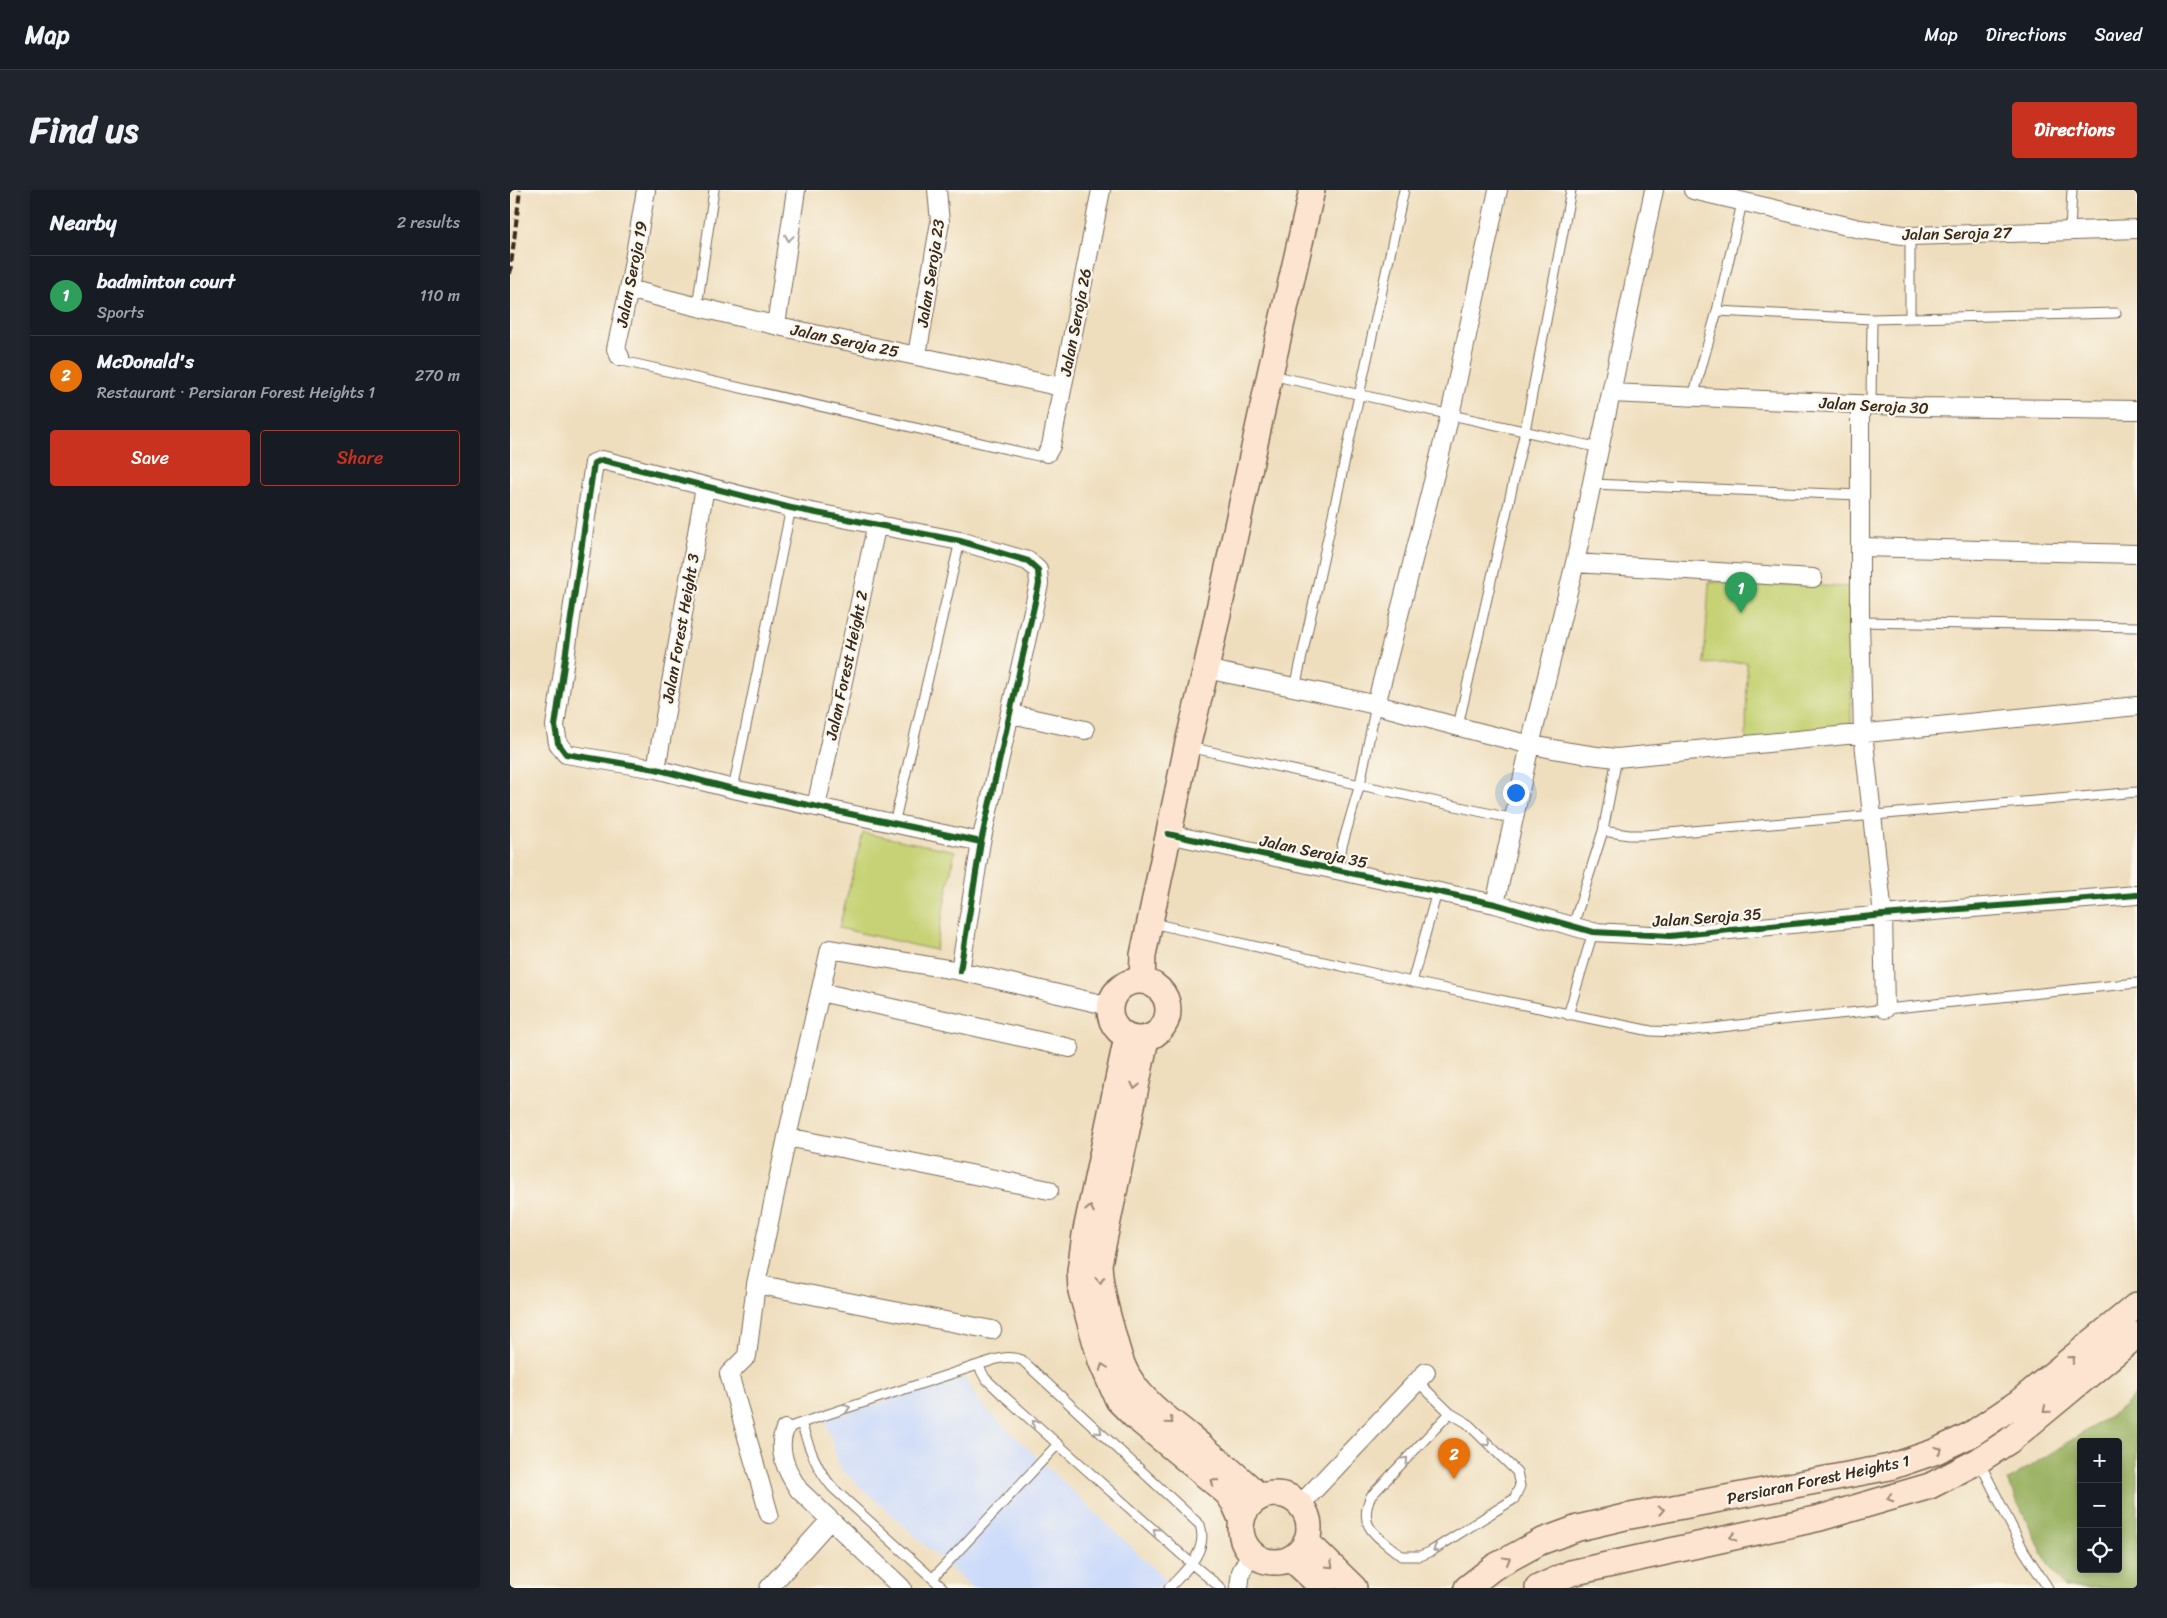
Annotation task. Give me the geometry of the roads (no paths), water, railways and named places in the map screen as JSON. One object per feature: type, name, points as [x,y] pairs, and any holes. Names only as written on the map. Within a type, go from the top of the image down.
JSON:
[{"type":"street","name":"Jalan Seroja 19","points":[[620,357],[616,349],[629,289],[646,190]]},
{"type":"street","points":[[776,325],[796,190]]},
{"type":"street","name":"Jalan Seroja 23","points":[[917,356],[940,222],[936,190]]},
{"type":"street","points":[[1142,981],[1143,955],[1168,834],[1312,190]]},
{"type":"street","points":[[1376,705],[1450,415],[1498,190]]},
{"type":"street","points":[[1495,904],[1530,745],[1575,563],[1654,190]]},
{"type":"street","name":"Jalan Seroja 27","points":[[1693,190],[1742,203],[1860,229],[1910,236],[2137,229]]},
{"type":"street","name":"Jalan Seroja 26","points":[[1047,453],[1051,446],[1099,191]]},
{"type":"street","name":"Jalan Seroja 25","points":[[629,289],[776,325],[1062,387]]},
{"type":"street","name":"Jalan Seroja 30","points":[[1611,393],[1865,404],[2137,410]]},
{"type":"street","points":[[1865,404],[1860,496],[1860,622],[1863,733],[1883,915],[1885,1009]]},
{"type":"street","points":[[960,971],[981,842],[1039,584],[1038,570],[1028,561],[960,541],[877,523],[791,508],[602,460],[596,461],[593,466],[555,726],[558,743],[566,754],[656,769],[733,789],[981,842]]},
{"type":"street","name":"Jalan Forest Height 3","points":[[656,769],[705,487]]},
{"type":"street","name":"Jalan Forest Height 2","points":[[816,807],[877,523]]},
{"type":"street","points":[[1861,547],[2137,554]]},
{"type":"street","points":[[1575,563],[1813,578]]},
{"type":"street","points":[[1206,669],[1376,705],[1530,745],[1617,758],[2137,706]]},
{"type":"street","points":[[1011,714],[1085,730]]},
{"type":"street","name":"Jalan Seroja 35","points":[[1168,834],[1495,904],[1593,932],[1670,936],[1883,915],[2137,895]]},
{"type":"street","points":[[769,1514],[729,1374],[747,1356],[756,1284],[830,949],[960,971],[1110,1006]]},
{"type":"street","points":[[1142,981],[1158,989],[1167,1004],[1166,1022],[1161,1029],[1136,1038],[1113,1024],[1110,1016],[1110,1006],[1113,998],[1125,985],[1142,981]]},
{"type":"street","points":[[820,992],[1070,1048]]},
{"type":"street","points":[[1136,1038],[1099,1264],[1104,1304],[1129,1379],[1139,1392],[1154,1408],[1260,1497]]},
{"type":"street","points":[[1136,1038],[1085,1235],[1080,1272],[1080,1291],[1101,1362],[1118,1400],[1134,1416],[1227,1493],[1242,1521]]},
{"type":"street","points":[[787,1137],[1049,1190]]},
{"type":"street","points":[[756,1284],[992,1330]]},
{"type":"street","name":"Persiaran Forest Heights 1","points":[[1467,1588],[1494,1568],[1540,1542],[1578,1528],[1625,1517],[1890,1467],[1934,1452],[1970,1435],[2019,1402],[2137,1305]]},
{"type":"street","name":"Persiaran Forest Heights 1","points":[[1538,1588],[1571,1573],[1820,1518],[1930,1486],[1978,1461],[2009,1441],[2137,1335]]},
{"type":"street","points":[[1300,1505],[1421,1377]]},
{"type":"street","points":[[793,1426],[781,1438],[782,1454],[790,1476],[799,1490],[902,1588]]},
{"type":"street","points":[[1271,1494],[1281,1495],[1300,1505],[1308,1522],[1299,1550],[1281,1562],[1270,1562],[1260,1559],[1251,1553],[1244,1544],[1241,1532],[1245,1511],[1260,1497],[1271,1494]]},
{"type":"street","points":[[770,1588],[830,1520]]},
{"type":"street","points":[[1299,1550],[1323,1588]]},
{"type":"street","points":[[1299,1550],[1354,1588]]},
{"type":"street","points":[[1239,1588],[1242,1572],[1251,1553]]},
{"type":"lane","points":[[697,307],[714,190]]},
{"type":"lane","points":[[1295,688],[1404,190]]},
{"type":"lane","points":[[1458,726],[1525,431],[1572,190]]},
{"type":"lane","points":[[2070,231],[2072,190]]},
{"type":"lane","points":[[1693,396],[1717,311],[1742,203]]},
{"type":"lane","points":[[1910,236],[1910,318]]},
{"type":"lane","points":[[1717,311],[1872,319],[2116,313]]},
{"type":"lane","points":[[1865,404],[1872,319]]},
{"type":"lane","points":[[620,357],[627,362],[1038,456],[1047,453]]},
{"type":"lane","points":[[1270,374],[1600,448]]},
{"type":"lane","points":[[1592,484],[1860,496]]},
{"type":"lane","points":[[733,789],[791,508]]},
{"type":"lane","points":[[894,824],[960,541]]},
{"type":"lane","points":[[1860,622],[2137,627]]},
{"type":"lane","points":[[1338,870],[1342,846],[1360,784],[1376,705]]},
{"type":"lane","points":[[1187,747],[1514,819]]},
{"type":"lane","points":[[1573,926],[1603,831],[1617,758]]},
{"type":"lane","points":[[1603,831],[1629,835],[1646,835],[2137,792]]},
{"type":"lane","points":[[1412,982],[1437,892]]},
{"type":"lane","points":[[1150,922],[1412,982],[1568,1015],[1651,1030],[1678,1032],[2137,983]]},
{"type":"lane","points":[[1568,1015],[1593,932]]},
{"type":"lane","points":[[943,1588],[833,1488],[822,1476],[793,1426],[978,1365],[1004,1357],[1013,1357],[1022,1360],[1200,1526],[1203,1534],[1202,1544],[1192,1564],[1169,1588]]},
{"type":"lane","points":[[978,1365],[984,1378],[1192,1564],[1222,1588]]},
{"type":"lane","points":[[1421,1377],[1450,1413],[1467,1423],[1517,1472],[1520,1478],[1518,1492],[1514,1499],[1438,1548],[1420,1556],[1401,1556],[1368,1526],[1365,1519],[1368,1502],[1371,1496],[1450,1413]]},
{"type":"lane","points":[[933,1578],[1058,1444]]},
{"type":"lane","points":[[1978,1461],[2024,1551],[2048,1588]]},
{"type":"railway","points":[[510,274],[520,190]]},
{"type":"place","name":"badminton court","points":[[1741,613]]},
{"type":"place","name":"McDonald's","points":[[1454,1479]]}]
